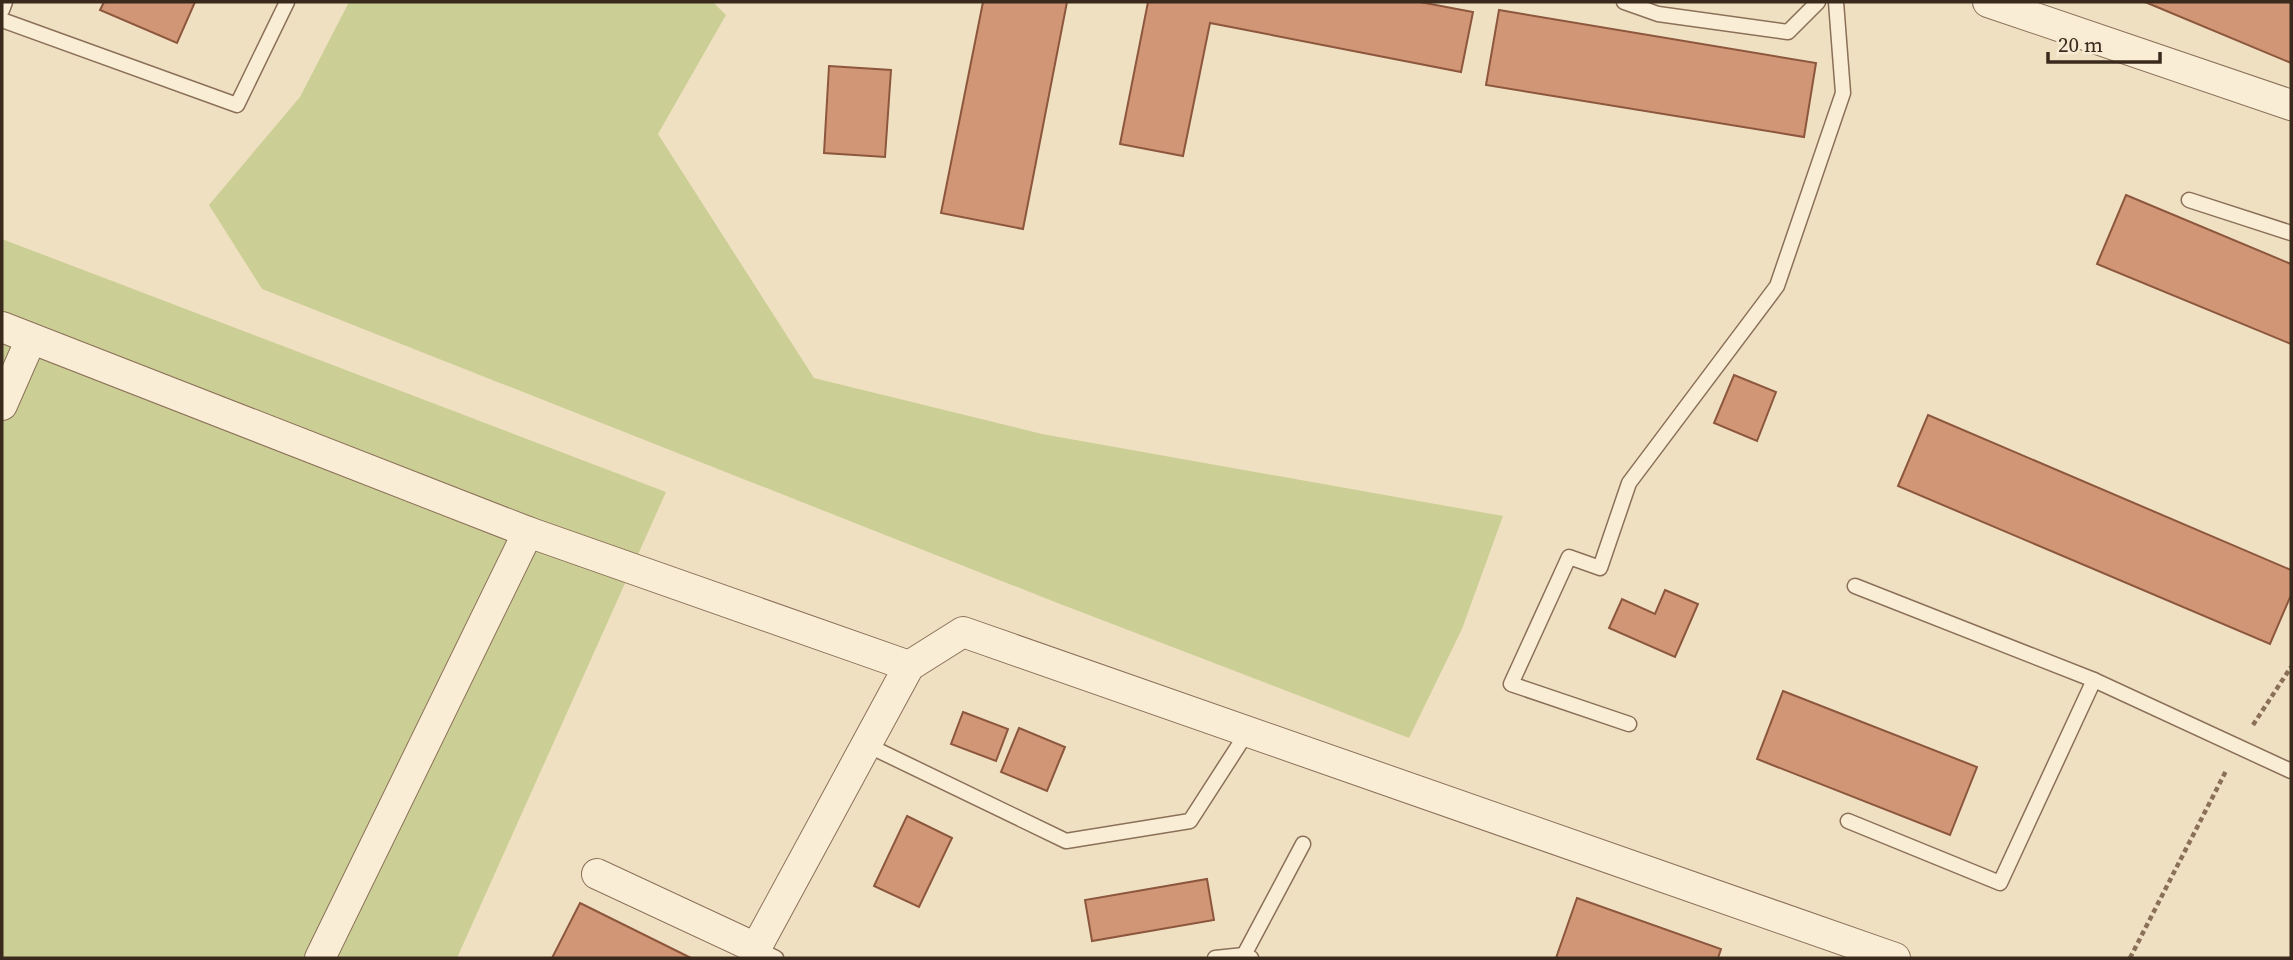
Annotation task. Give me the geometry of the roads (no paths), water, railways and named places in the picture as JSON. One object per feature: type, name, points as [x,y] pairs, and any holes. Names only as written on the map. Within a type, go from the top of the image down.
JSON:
[{"type":"street","points":[[1988,2],[2291,105]]},
{"type":"street","points":[[2,327],[528,532],[909,666]]},
{"type":"street","points":[[2,405],[30,339]]},
{"type":"street","points":[[320,958],[528,532]]},
{"type":"street","points":[[597,874],[766,953],[867,745],[909,666],[962,632],[1895,958]]},
{"type":"lane","points":[[2,10],[5,2]]},
{"type":"lane","points":[[2,20],[237,105],[287,2]]},
{"type":"lane","points":[[1624,2],[1658,14],[1788,32],[1818,2]]},
{"type":"lane","points":[[1629,724],[1511,684],[1569,557],[1600,569],[1629,483],[1777,286],[1843,93],[1836,2]]},
{"type":"lane","points":[[2189,200],[2291,233]]},
{"type":"lane","points":[[1855,586],[2094,680],[2291,771]]},
{"type":"lane","points":[[1848,821],[2000,883],[2094,680]]},
{"type":"lane","points":[[867,745],[1066,841],[1190,821],[1248,732]]},
{"type":"lane","points":[[1216,958],[1248,957],[1303,844]]}]
